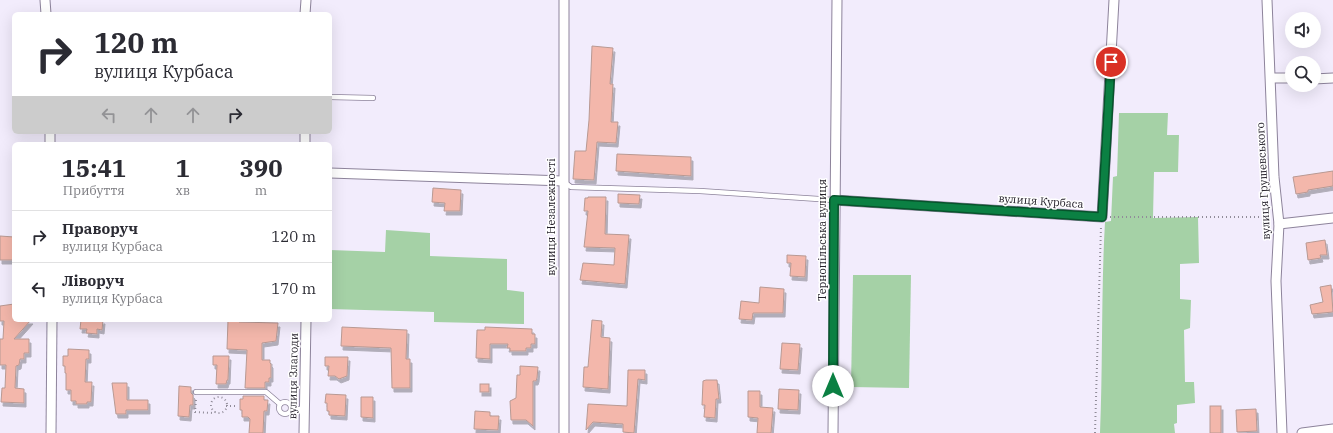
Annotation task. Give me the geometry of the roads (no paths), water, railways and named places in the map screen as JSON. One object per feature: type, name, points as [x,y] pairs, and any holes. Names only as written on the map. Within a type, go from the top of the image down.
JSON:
[{"type":"street","points":[[45,0],[46,12]]},
{"type":"street","points":[[305,12],[306,0]]},
{"type":"street","name":"вулиця Незалежності","points":[[564,0],[564,433]]},
{"type":"street","name":"Тернопільська вулиця","points":[[833,433],[837,0]]},
{"type":"street","name":"вулиця Курбаса","points":[[834,200],[1102,217],[1114,0]]},
{"type":"street","name":"вулиця Грушевського","points":[[1267,0],[1274,177],[1279,221],[1276,281],[1282,433]]},
{"type":"street","points":[[1271,78],[1285,78]]},
{"type":"street","points":[[1321,79],[1333,78]]},
{"type":"street","points":[[332,173],[563,181]]},
{"type":"street","points":[[1279,221],[1333,218]]},
{"type":"street","points":[[51,433],[52,322]]},
{"type":"street","name":"вулиця Злагоди","points":[[304,433],[306,322]]},
{"type":"street","points":[[1302,433],[1333,429]]},
{"type":"lane","points":[[332,97],[373,98]]},
{"type":"lane","points":[[563,181],[571,187],[700,191],[834,200]]},
{"type":"lane","points":[[196,392],[266,392],[280,404]]},
{"type":"lane","points":[[280,404],[288,402],[291,409]]},
{"type":"lane","points":[[280,404],[279,409],[282,414],[288,414],[291,409]]},
{"type":"lane","points":[[291,409],[304,409]]}]
